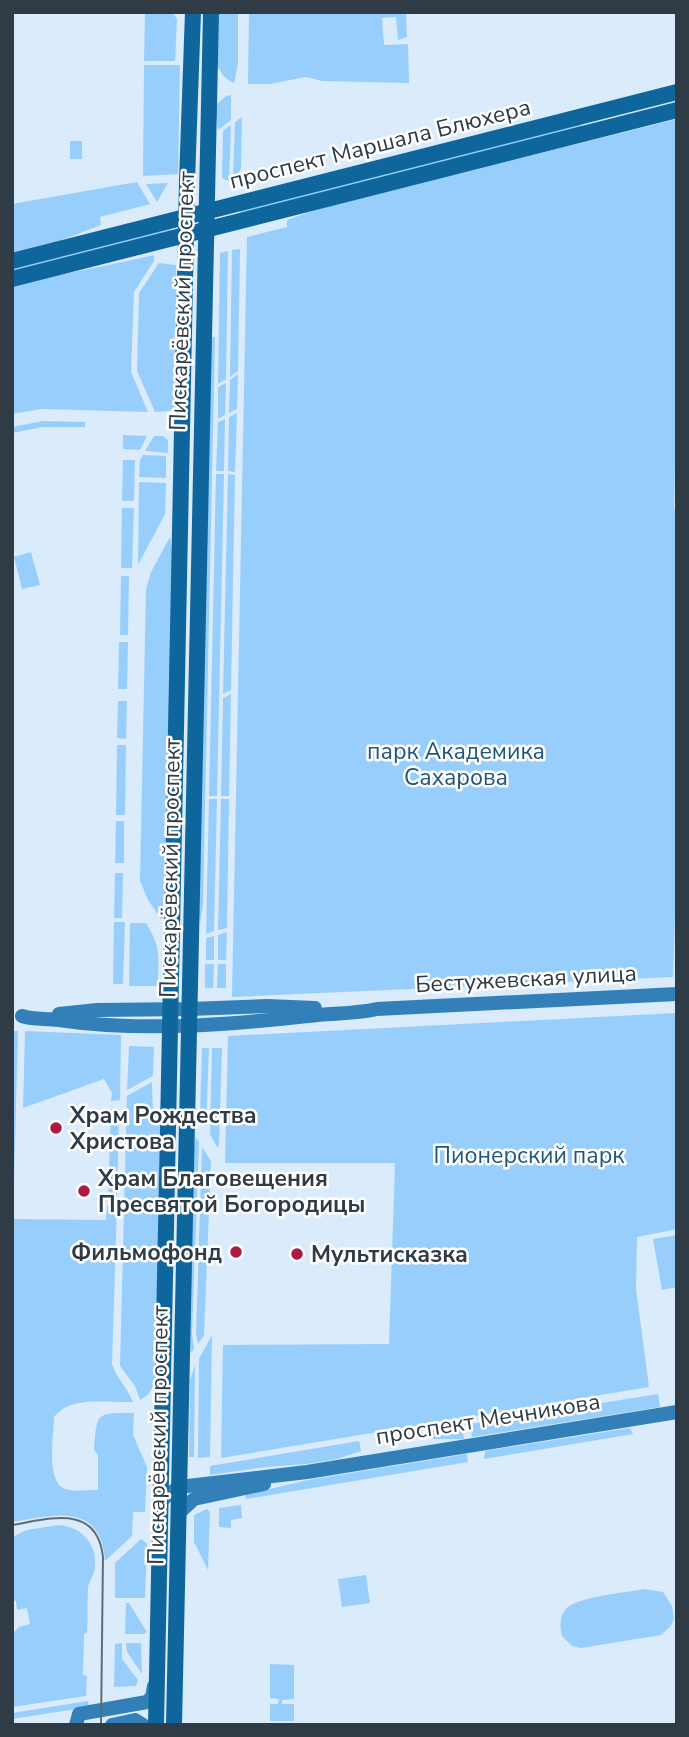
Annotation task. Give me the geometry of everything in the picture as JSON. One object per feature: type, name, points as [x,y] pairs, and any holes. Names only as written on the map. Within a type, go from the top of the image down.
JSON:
[{"type":"main road","name":"Пискарёвский проспект","points":[[174,1725],[211,12]]},
{"type":"main road","name":"Пискарёвский проспект","points":[[156,1725],[193,13]]},
{"type":"main road","name":"проспект Маршала Блюхера","points":[[12,261],[677,92]]},
{"type":"main road","name":"проспект Маршала Блюхера","points":[[12,279],[677,110]]},
{"type":"main road","points":[[585,115],[589,133]]},
{"type":"street","name":"Бестужевская улица","points":[[17,1015],[94,1025],[190,1017],[267,1006],[308,1009],[361,1006],[377,1009],[677,994]]},
{"type":"street","name":"проспект Мечникова","points":[[160,1501],[179,1487],[307,1472],[677,1412]]},
{"type":"street","name":"проспект Мечникова","points":[[178,1514],[194,1499],[307,1472]]},
{"type":"street","points":[[78,1719],[147,1702],[152,1697],[157,1674]]},
{"type":"street","points":[[112,1725],[135,1720],[143,1725]]},
{"type":"green space","points":[[172,12],[177,19],[175,61],[144,61],[145,13]]},
{"type":"green space","points":[[217,12],[238,12],[238,64],[234,83],[225,78],[216,62]]},
{"type":"green space","points":[[249,12],[406,12],[407,37],[398,40],[396,17],[382,18],[384,45],[408,44],[409,83],[322,81],[306,77],[270,84],[248,84]]},
{"type":"green space","points":[[144,65],[180,65],[178,174],[143,176]]},
{"type":"green space","points":[[231,95],[231,120],[218,130],[215,106]]},
{"type":"green space","points":[[242,117],[241,168],[233,181],[235,122]]},
{"type":"green space","name":"парк Академика Сахарова","points":[[677,119],[674,509],[677,509],[677,858],[673,977],[232,997],[247,237],[287,227],[287,220],[318,209]]},
{"type":"green space","points":[[581,123],[582,127],[241,214],[240,210]]},
{"type":"green space","points":[[231,125],[229,181],[222,178],[223,131]]},
{"type":"green space","points":[[70,141],[82,141],[82,159],[70,159]]},
{"type":"green space","points":[[137,182],[150,204],[100,217],[101,225],[59,241],[12,253],[12,204]]},
{"type":"green space","points":[[168,183],[157,202],[146,184]]},
{"type":"green space","points":[[171,231],[12,272],[12,267]]},
{"type":"green space","points":[[240,249],[238,371],[230,377],[232,250]]},
{"type":"green space","points":[[228,251],[226,379],[218,384],[220,253]]},
{"type":"green space","points":[[154,255],[154,261],[134,292],[131,372],[148,412],[42,409],[12,414],[12,286]]},
{"type":"green space","points":[[159,263],[176,265],[179,338],[176,406],[169,411],[155,412],[137,371],[139,293]]},
{"type":"green space","points":[[211,337],[215,337],[203,904],[200,924],[198,904]]},
{"type":"green space","points":[[238,374],[237,409],[229,413],[230,380]]},
{"type":"green space","points":[[226,383],[225,415],[218,419],[218,387]]},
{"type":"green space","points":[[237,413],[235,472],[228,471],[229,417]]},
{"type":"green space","points":[[225,419],[224,471],[216,471],[218,422]]},
{"type":"green space","points":[[43,421],[85,422],[85,427],[43,427],[12,433],[12,427]]},
{"type":"green space","points":[[123,435],[147,436],[140,450],[123,449]]},
{"type":"green space","points":[[154,436],[163,436],[168,440],[168,453],[145,451]]},
{"type":"green space","points":[[143,455],[166,456],[166,478],[139,477]]},
{"type":"green space","points":[[123,460],[135,460],[134,501],[122,501]]},
{"type":"green space","points":[[216,474],[224,474],[217,796],[209,796]]},
{"type":"green space","points":[[228,474],[235,475],[231,690],[223,694]]},
{"type":"green space","points":[[139,482],[166,483],[165,514],[138,565]]},
{"type":"green space","points":[[122,508],[134,508],[132,568],[121,568]]},
{"type":"green space","points":[[170,537],[175,570],[168,893],[161,919],[148,900],[140,881],[146,589],[151,572]]},
{"type":"green space","points":[[31,552],[40,585],[22,589],[14,557]]},
{"type":"green space","points":[[121,576],[129,576],[128,635],[120,635]]},
{"type":"green space","points":[[119,642],[128,642],[127,689],[118,689]]},
{"type":"green space","points":[[231,694],[229,796],[221,796],[223,698]]},
{"type":"green space","points":[[118,701],[127,701],[126,739],[117,738]]},
{"type":"green space","points":[[117,745],[126,745],[125,815],[116,815]]},
{"type":"green space","points":[[209,799],[217,799],[214,931],[206,934]]},
{"type":"green space","points":[[221,799],[229,799],[227,928],[218,930]]},
{"type":"green space","points":[[116,821],[124,821],[124,863],[115,863]]},
{"type":"green space","points":[[115,873],[123,873],[122,918],[114,918]]},
{"type":"green space","points":[[114,922],[125,922],[123,984],[113,984]]},
{"type":"green space","points":[[130,923],[146,923],[155,940],[158,953],[158,986],[129,986]]},
{"type":"green space","points":[[227,932],[226,960],[218,960],[218,935]]},
{"type":"green space","points":[[214,936],[214,960],[206,960],[206,938]]},
{"type":"green space","points":[[205,964],[214,964],[213,988],[205,988]]},
{"type":"green space","points":[[218,964],[226,964],[226,988],[217,988]]},
{"type":"green space","name":"Пионерский парк","points":[[677,1013],[677,1229],[637,1237],[636,1289],[649,1387],[221,1458],[223,1345],[389,1344],[395,1163],[225,1163],[228,1036]]},
{"type":"green space","points":[[12,1031],[18,1031],[13,1219],[106,1220],[107,1206],[117,1207],[112,1364],[133,1402],[80,1403],[61,1410],[54,1417],[52,1445],[53,1467],[59,1484],[69,1490],[98,1490],[98,1455],[94,1450],[100,1417],[112,1413],[134,1413],[133,1435],[147,1467],[145,1512],[133,1512],[132,1536],[105,1561],[102,1542],[95,1529],[85,1520],[59,1515],[12,1522]]},
{"type":"green space","points":[[25,1031],[121,1035],[120,1100],[111,1101],[112,1093],[104,1079],[23,1108]]},
{"type":"green space","points":[[129,1046],[154,1047],[153,1076],[127,1090]]},
{"type":"green space","points":[[202,1048],[209,1048],[206,1128],[200,1112]]},
{"type":"green space","points":[[212,1048],[222,1048],[217,1147],[210,1134]]},
{"type":"green space","points":[[152,1082],[153,1114],[160,1115],[156,1380],[149,1394],[140,1400],[135,1386],[120,1366],[127,1096]]},
{"type":"green space","points":[[111,1109],[119,1111],[117,1197],[108,1199]]},
{"type":"green space","points":[[196,1137],[199,1142],[192,1334],[194,1349],[191,1353],[188,1332],[192,1157]]},
{"type":"green space","points":[[202,1147],[211,1161],[204,1335],[198,1344],[196,1333]]},
{"type":"green space","points":[[677,1235],[677,1287],[662,1290],[653,1239]]},
{"type":"green space","points":[[212,1335],[210,1457],[198,1458],[199,1359]]},
{"type":"green space","points":[[195,1365],[194,1457],[189,1457],[190,1380]]},
{"type":"green space","points":[[658,1394],[660,1407],[472,1437],[470,1424]]},
{"type":"green space","points":[[462,1425],[464,1439],[433,1439],[431,1430]]},
{"type":"green space","points":[[630,1428],[633,1434],[484,1459],[485,1451]]},
{"type":"green space","points":[[359,1441],[361,1451],[337,1459],[210,1475],[210,1466]]},
{"type":"green space","points":[[467,1454],[468,1462],[246,1499],[245,1495],[308,1480]]},
{"type":"green space","points":[[241,1505],[242,1518],[231,1520],[231,1528],[219,1527],[219,1508]]},
{"type":"green space","points":[[207,1509],[210,1512],[208,1570],[194,1542],[194,1515]]},
{"type":"green space","points":[[59,1525],[81,1533],[90,1544],[95,1558],[95,1570],[88,1588],[87,1633],[84,1634],[83,1675],[87,1676],[86,1696],[12,1707],[12,1634],[19,1627],[30,1624],[27,1608],[17,1610],[16,1601],[12,1600],[12,1537],[27,1530]]},
{"type":"green space","points":[[141,1539],[147,1544],[145,1598],[115,1598],[115,1563]]},
{"type":"green space","points":[[366,1575],[370,1603],[342,1607],[338,1579]]},
{"type":"green space","points":[[644,1589],[663,1592],[672,1606],[674,1618],[671,1626],[661,1635],[581,1648],[572,1646],[562,1636],[562,1615],[572,1605],[591,1598]]},
{"type":"green space","points":[[126,1603],[129,1603],[147,1632],[144,1634],[125,1634]]},
{"type":"green space","points":[[122,1643],[122,1659],[138,1680],[136,1686],[114,1687],[115,1644]]},
{"type":"green space","points":[[126,1643],[141,1643],[142,1674],[127,1652]]},
{"type":"green space","points":[[270,1664],[294,1665],[294,1699],[282,1700],[282,1704],[294,1704],[294,1721],[270,1721],[270,1704],[278,1704],[279,1699],[270,1698]]},
{"type":"green space","points":[[88,1701],[89,1707],[12,1719],[12,1713]]},
{"type":"tram line","points":[[12,1525],[69,1518],[91,1528],[99,1540],[103,1557],[101,1725]]},
{"type":"place","name":"Храм Рождества Христова","points":[[56,1128]]},
{"type":"place","name":"Храм Благовещения Пресвятой Богородицы","points":[[84,1191]]},
{"type":"place","name":"Фильмофонд","points":[[236,1252]]},
{"type":"place","name":"Мультисказка","points":[[297,1254]]}]
